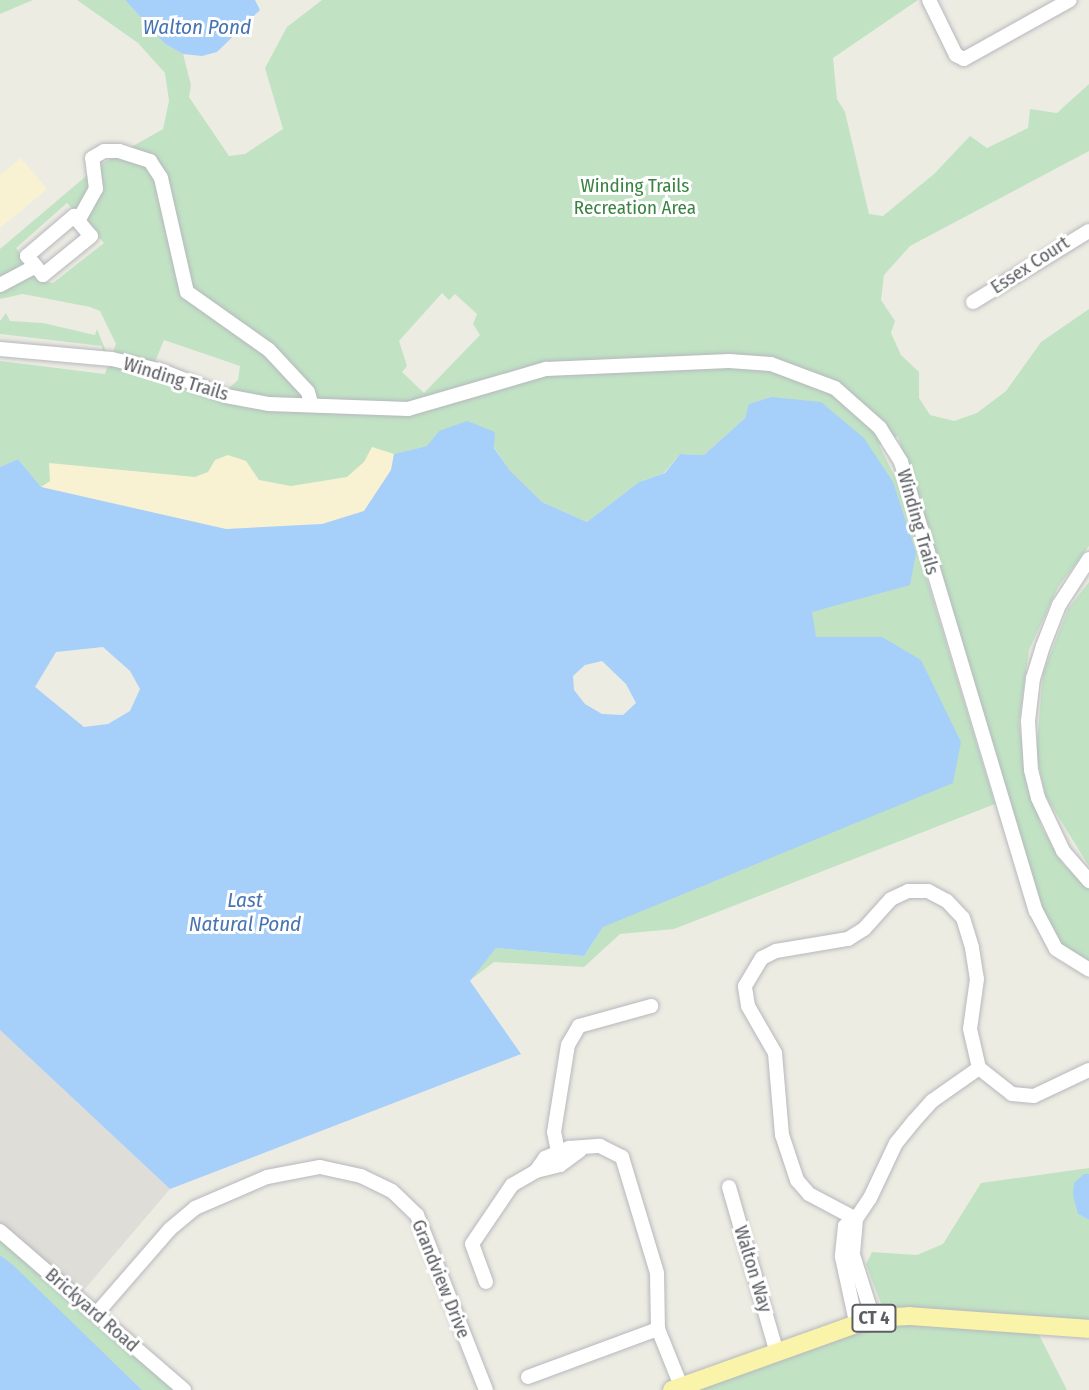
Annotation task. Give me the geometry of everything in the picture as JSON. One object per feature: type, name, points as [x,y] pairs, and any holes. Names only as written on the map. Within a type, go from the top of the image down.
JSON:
[{"type":"main road","name":"CT 4","points":[[677,1388],[864,1320],[909,1316],[1089,1329]]},
{"type":"street","points":[[929,0],[956,55],[964,60],[1070,0]]},
{"type":"street","points":[[78,221],[96,189],[92,158],[104,151],[123,152],[149,161],[160,178],[187,292],[269,350],[308,392],[311,403]]},
{"type":"street","points":[[74,216],[90,236],[43,275],[35,266],[27,256],[74,216]]},
{"type":"street","name":"Essex Court","points":[[973,302],[1089,231]]},
{"type":"street","points":[[0,285],[35,266]]},
{"type":"street","name":"Winding Trails","points":[[0,349],[113,359],[253,402],[418,408],[546,369],[729,361],[790,369],[851,399],[892,444],[908,482],[1040,923],[1064,957],[1089,970]]},
{"type":"street","points":[[1089,559],[1059,605],[1043,646],[1028,721],[1031,770],[1038,798],[1063,851],[1089,881]]},
{"type":"street","points":[[856,1219],[809,1194],[788,1159],[782,1135],[775,1053],[748,1006],[744,986],[762,958],[776,951],[848,939],[864,929],[891,899],[908,891],[928,891],[947,901],[962,918],[972,948],[977,979],[970,1029],[979,1068],[1012,1094],[1034,1097],[1089,1070]]},
{"type":"street","points":[[558,1152],[554,1132],[568,1045],[579,1026],[651,1006]]},
{"type":"street","points":[[864,1320],[841,1241],[845,1226],[856,1219],[896,1143],[914,1121],[932,1101],[979,1068]]},
{"type":"street","points":[[536,1171],[545,1158],[558,1152],[600,1146],[622,1157],[657,1273],[658,1329],[677,1388]]},
{"type":"street","points":[[486,1282],[472,1244],[512,1185],[536,1171],[560,1165],[579,1151]]},
{"type":"street","name":"Grandview Drive","points":[[97,1313],[170,1230],[195,1208],[267,1177],[320,1167],[361,1176],[392,1191],[417,1215],[486,1390]]},
{"type":"street","name":"Walton Way","points":[[729,1187],[776,1350]]},
{"type":"street","name":"Brickyard Road","points":[[0,1231],[184,1390]]},
{"type":"street","points":[[528,1377],[658,1329]]},
{"type":"shaded area","points":[[0,1030],[170,1189],[78,1297],[0,1231]]},
{"type":"green space","points":[[0,0],[33,0],[0,14]]},
{"type":"green space","name":"Winding Trails Recreation Area","points":[[77,0],[125,0],[165,44],[183,54],[191,85],[189,97],[229,156],[245,154],[283,129],[265,68],[287,27],[322,0],[918,0],[833,58],[837,99],[845,112],[869,214],[883,216],[934,174],[970,136],[987,148],[1028,128],[1030,109],[1057,113],[1089,84],[1089,151],[910,246],[884,275],[881,300],[895,321],[891,333],[901,355],[919,372],[919,398],[930,415],[954,421],[977,413],[1006,391],[1041,342],[1089,309],[1089,546],[1058,587],[1029,650],[1019,722],[1025,768],[1041,826],[1063,864],[1089,888],[1089,961],[1059,944],[1047,931],[898,436],[879,445],[897,481],[995,804],[674,929],[620,934],[584,967],[494,962],[469,981],[496,948],[584,956],[603,927],[882,637],[816,638],[771,397],[750,404],[745,418],[704,455],[680,454],[664,473],[639,482],[587,522],[542,502],[510,472],[494,447],[439,431],[428,446],[395,454],[364,511],[41,487],[18,459],[0,467],[0,361],[105,374],[116,344],[100,311],[90,307],[23,294],[0,299],[0,249],[98,166],[163,129],[169,101],[165,73],[138,43]],"holes":[[[67,203],[104,243],[53,283],[42,281],[16,248]],[[442,293],[449,300],[455,294],[477,314],[473,324],[480,335],[424,393],[402,372],[407,366],[399,341]],[[164,340],[240,366],[238,380],[228,389],[155,362]]]},
{"type":"green space","points":[[6,313],[10,321],[43,323],[95,335],[97,329],[107,354],[103,354],[102,346],[0,334],[0,321]]},
{"type":"green space","points":[[1089,582],[1089,866],[1046,797],[1036,754],[1043,673],[1068,609]]},
{"type":"green space","points":[[1089,1168],[1089,1174],[1084,1174],[1078,1214],[1089,1220],[1089,1329],[1034,1325],[1067,1390],[672,1390],[886,1317],[866,1264],[872,1252],[917,1255],[943,1244],[981,1183]]},
{"type":"green space","points":[[0,1231],[184,1390],[142,1390],[0,1255]]},
{"type":"sand","points":[[21,158],[47,189],[0,228],[0,175]]},
{"type":"sand","points":[[372,447],[394,454],[391,470],[364,511],[323,524],[226,529],[41,487],[50,481],[49,463],[195,477],[208,472],[215,460],[228,455],[246,461],[259,480],[291,486],[347,477],[364,462]]},
{"type":"water","name":"Walton Pond","points":[[125,0],[255,0],[260,10],[217,52],[202,56],[183,54],[165,44]]},
{"type":"water","name":"Last Natural Pond","points":[[771,397],[821,402],[864,438],[893,482],[916,553],[910,585],[812,612],[816,637],[882,637],[921,660],[961,742],[953,783],[603,927],[584,956],[496,948],[470,981],[521,1054],[170,1189],[0,1030],[0,467],[18,459],[41,487],[226,529],[322,524],[364,511],[391,470],[394,454],[427,446],[439,431],[467,421],[495,432],[494,448],[510,471],[542,502],[587,522],[639,482],[665,473],[680,454],[704,455],[745,418],[749,404]],"holes":[[[103,647],[130,671],[140,689],[130,711],[108,724],[84,727],[35,687],[56,652]],[[602,661],[626,684],[636,703],[623,715],[602,714],[585,704],[574,690],[573,676],[585,665]]]},
{"type":"water","points":[[1084,1174],[1089,1174],[1089,1220],[1078,1214],[1073,1195],[1074,1183]]},
{"type":"water","points":[[0,1255],[14,1266],[142,1390],[0,1390]]}]
